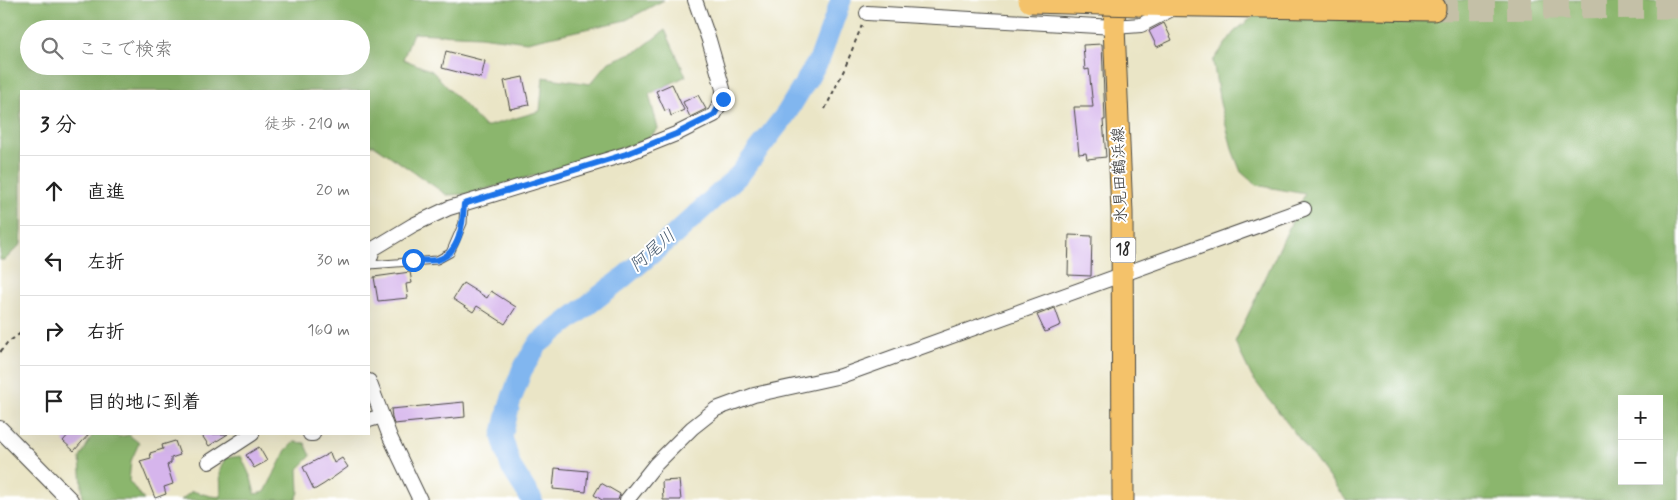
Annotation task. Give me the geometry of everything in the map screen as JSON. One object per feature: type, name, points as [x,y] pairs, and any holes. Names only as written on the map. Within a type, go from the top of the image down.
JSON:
[{"type":"highway","points":[[1031,0],[1433,8]]},
{"type":"main road","name":"氷見田鶴浜線","points":[[1124,500],[1122,213],[1114,27],[1127,2]]},
{"type":"street","points":[[370,256],[413,225],[449,208],[626,154],[676,134],[714,115],[723,99],[724,89],[695,0]]},
{"type":"street","points":[[867,13],[1114,27],[1141,25],[1174,8]]},
{"type":"street","points":[[627,500],[655,465],[692,428],[716,409],[754,396],[841,376],[1304,209]]},
{"type":"street","points":[[370,387],[375,418],[420,500]]},
{"type":"street","points":[[0,429],[70,500]]},
{"type":"street","points":[[208,462],[250,435]]},
{"type":"lane","points":[[370,256],[437,260],[450,253],[463,223],[464,204]]},
{"type":"path","points":[[825,108],[844,70],[867,13]]},
{"type":"path","points":[[0,352],[7,343],[20,334]]},
{"type":"green space","points":[[0,0],[664,0],[626,20],[527,42],[480,36],[413,33],[403,59],[432,71],[485,127],[540,111],[543,77],[590,84],[609,62],[639,50],[665,30],[686,76],[649,94],[658,129],[646,140],[543,173],[468,194],[447,195],[374,145],[370,145],[370,90],[20,90],[20,245],[5,260],[0,260]]},
{"type":"green space","points":[[1274,0],[1678,0],[1678,500],[1346,500],[1252,377],[1235,342],[1305,194],[1256,185],[1241,172],[1233,152],[1220,103],[1213,61],[1234,32]]},
{"type":"green space","points":[[92,435],[117,435],[118,437],[129,435],[139,443],[131,461],[129,481],[144,500],[83,500],[80,458]]},
{"type":"green space","points":[[294,442],[305,443],[311,456],[298,469],[299,492],[296,500],[181,500],[192,491],[221,497],[220,470],[225,458],[241,456],[251,478],[255,494],[265,492],[286,450]]},
{"type":"building","points":[[1164,23],[1172,40],[1157,47],[1149,31]]},
{"type":"building","points":[[1102,44],[1105,120],[1103,120],[1106,157],[1087,159],[1086,153],[1079,154],[1074,107],[1093,107],[1089,69],[1085,70],[1083,45]]},
{"type":"building","points":[[446,51],[485,61],[481,78],[442,68]]},
{"type":"building","points":[[523,77],[529,105],[510,109],[504,81]]},
{"type":"building","points":[[672,84],[684,110],[671,116],[669,109],[665,111],[656,91]]},
{"type":"building","points":[[698,95],[706,109],[690,117],[683,102]]},
{"type":"building","points":[[1069,235],[1092,236],[1091,276],[1068,275]]},
{"type":"building","points":[[410,272],[412,283],[406,284],[408,298],[378,301],[374,277]]},
{"type":"building","points":[[463,283],[487,298],[491,291],[516,307],[505,324],[477,306],[473,312],[453,299]]},
{"type":"building","points":[[1055,308],[1061,325],[1045,332],[1037,315]]},
{"type":"building","points":[[464,402],[465,417],[394,424],[392,418],[391,409]]},
{"type":"building","points":[[68,435],[88,435],[74,451],[63,441]]},
{"type":"building","points":[[202,435],[226,435],[209,446]]},
{"type":"building","points":[[175,441],[180,455],[171,458],[171,463],[167,465],[173,484],[164,487],[166,494],[155,498],[140,461],[151,458],[150,453],[163,449],[162,445]]},
{"type":"building","points":[[259,447],[267,461],[254,468],[246,455]]},
{"type":"building","points":[[330,453],[334,463],[342,458],[348,467],[314,490],[303,467]]},
{"type":"building","points":[[555,468],[588,471],[586,492],[553,489]]},
{"type":"building","points":[[679,480],[681,500],[663,500],[662,481]]},
{"type":"building","points":[[601,483],[620,494],[618,500],[602,500],[594,495]]},
{"type":"waterway","name":"阿尾川","points":[[532,500],[511,467],[502,437],[510,403],[522,370],[538,344],[674,235],[740,174],[786,114],[820,58],[841,0]]},
{"type":"tunnel","points":[[1433,8],[1678,6]]},
{"type":"route","points":[[413,260],[437,260],[450,253],[463,223],[464,204],[626,154],[676,134],[714,115],[723,99]]}]
